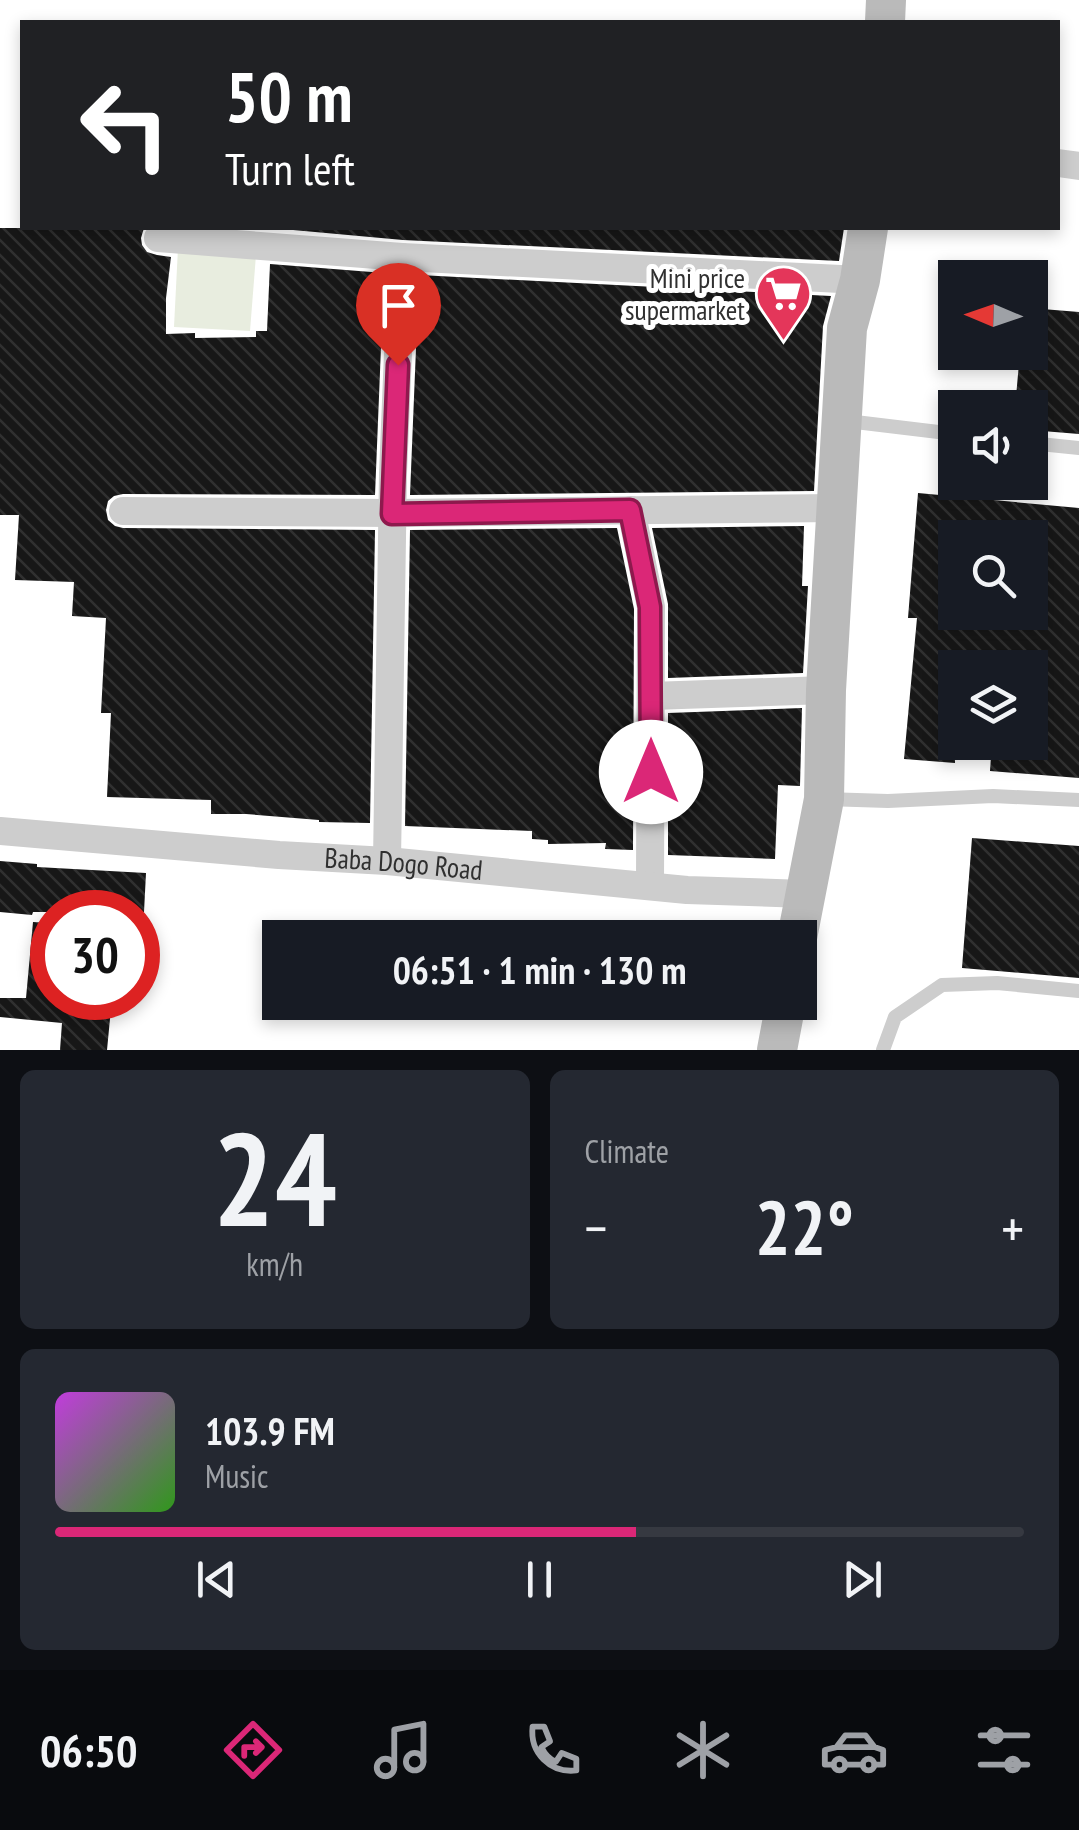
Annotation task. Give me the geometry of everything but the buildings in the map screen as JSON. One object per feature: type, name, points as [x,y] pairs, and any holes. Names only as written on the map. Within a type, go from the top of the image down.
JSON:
[{"type":"street","points":[[800,920],[824,800],[826,690],[847,328],[868,230]]},
{"type":"street","points":[[158,238],[402,257],[860,280]]},
{"type":"street","points":[[388,862],[392,514],[402,257]]},
{"type":"street","points":[[123,511],[392,514],[835,508]]},
{"type":"street","points":[[630,510],[650,607],[650,886]]},
{"type":"street","points":[[651,696],[826,690]]},
{"type":"street","name":"Baba Dogo Road","points":[[0,830],[687,890],[805,894]]},
{"type":"street","points":[[777,1050],[783,1020]]},
{"type":"lane","points":[[843,420],[938,432]]},
{"type":"lane","points":[[1048,445],[1079,448]]},
{"type":"lane","points":[[824,800],[992,796],[1079,800]]},
{"type":"lane","points":[[883,1050],[895,1017],[942,985],[997,983],[1079,991]]},
{"type":"shaded area","points":[[178,248],[256,255],[250,331],[174,327]]},
{"type":"place","name":"Mini price supermarket","points":[[784,343]]},
{"type":"route","points":[[398,365],[392,514],[630,510],[650,607],[651,772]]}]
